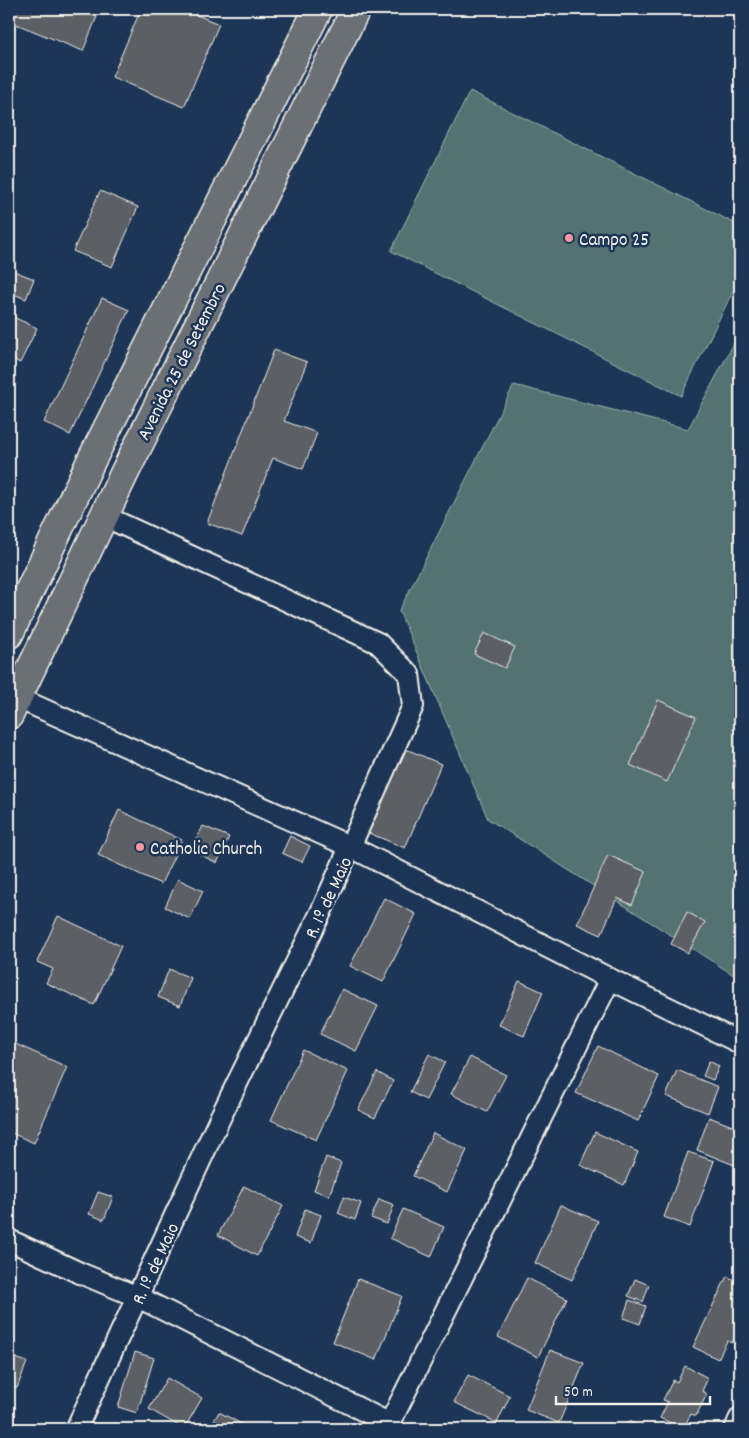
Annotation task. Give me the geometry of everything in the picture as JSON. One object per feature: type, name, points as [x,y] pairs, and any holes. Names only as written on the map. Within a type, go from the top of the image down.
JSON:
[{"type":"highway","name":"Avenida 25 de Setembro","points":[[9,634],[91,461],[318,9]]},
{"type":"highway","name":"Avenida 25 de Setembro","points":[[11,702],[356,9]]},
{"type":"highway","points":[[91,461],[124,474]]},
{"type":"street","name":"R. 1º de Maio","points":[[76,1429],[220,1118],[351,846],[413,706],[409,674],[378,643],[104,516]]},
{"type":"street","points":[[11,702],[351,846],[610,979],[740,1043]]},
{"type":"street","points":[[9,1240],[138,1297],[388,1427],[610,979]]},
{"type":"street","points":[[735,1429],[740,1418]]},
{"type":"green space","name":"Campo 25","points":[[470,91],[740,226],[740,277],[681,396],[391,251]]},
{"type":"green space","points":[[740,332],[740,979],[488,819],[399,611],[514,385],[688,429]]},
{"type":"building","points":[[16,9],[100,9],[83,51],[11,22]]},
{"type":"building","points":[[141,9],[182,9],[219,24],[184,107],[112,77]]},
{"type":"building","points":[[100,191],[138,207],[112,267],[73,251]]},
{"type":"building","points":[[9,269],[34,279],[26,299],[9,292]]},
{"type":"building","points":[[102,298],[129,310],[70,435],[44,422]]},
{"type":"building","points":[[9,315],[37,328],[20,363],[9,357]]},
{"type":"building","points":[[274,350],[307,362],[284,421],[317,433],[303,469],[273,458],[242,536],[207,523]]},
{"type":"building","points":[[484,633],[515,647],[505,668],[474,654]]},
{"type":"building","points":[[658,700],[696,717],[667,782],[630,765]]},
{"type":"building","points":[[399,746],[441,764],[405,848],[364,831]]},
{"type":"building","name":"Catholic Church","points":[[119,810],[182,840],[161,884],[98,855]]},
{"type":"building","points":[[203,826],[229,837],[217,863],[191,850]]},
{"type":"building","points":[[290,836],[310,846],[302,862],[282,853]]},
{"type":"building","points":[[608,855],[646,872],[632,905],[617,898],[601,935],[577,924]]},
{"type":"building","points":[[178,879],[203,891],[190,919],[165,907]]},
{"type":"building","points":[[384,898],[416,914],[383,982],[350,966]]},
{"type":"building","points":[[687,912],[705,922],[688,953],[671,944]]},
{"type":"building","points":[[58,916],[121,946],[94,1005],[46,983],[53,969],[37,962]]},
{"type":"building","points":[[169,969],[191,978],[180,1006],[158,997]]},
{"type":"building","points":[[519,981],[543,992],[524,1036],[499,1025]]},
{"type":"building","points":[[342,989],[378,1006],[356,1051],[320,1034]]},
{"type":"building","points":[[9,1041],[67,1067],[34,1143],[9,1132]]},
{"type":"building","points":[[598,1046],[659,1076],[638,1121],[576,1093]]},
{"type":"building","points":[[303,1050],[348,1071],[316,1140],[271,1120]]},
{"type":"building","points":[[429,1054],[445,1062],[426,1100],[410,1092]]},
{"type":"building","points":[[470,1057],[506,1075],[487,1112],[451,1094]]},
{"type":"building","points":[[709,1061],[719,1066],[713,1080],[703,1076]]},
{"type":"building","points":[[677,1070],[718,1087],[708,1113],[666,1096]]},
{"type":"building","points":[[377,1072],[393,1081],[375,1118],[358,1110]]},
{"type":"building","points":[[709,1117],[740,1129],[740,1149],[734,1165],[697,1150]]},
{"type":"building","points":[[595,1132],[638,1152],[624,1185],[580,1165]]},
{"type":"building","points":[[433,1133],[467,1150],[447,1192],[413,1176]]},
{"type":"building","points":[[688,1152],[714,1161],[690,1227],[664,1217]]},
{"type":"building","points":[[326,1157],[341,1163],[329,1196],[314,1190]]},
{"type":"building","points":[[244,1186],[283,1206],[257,1256],[218,1235]]},
{"type":"building","points":[[98,1192],[113,1197],[104,1220],[89,1214]]},
{"type":"building","points":[[344,1197],[361,1203],[355,1220],[338,1213]]},
{"type":"building","points":[[379,1199],[394,1205],[387,1224],[371,1218]]},
{"type":"building","points":[[561,1205],[598,1221],[572,1280],[535,1263]]},
{"type":"building","points":[[305,1209],[321,1215],[311,1243],[295,1237]]},
{"type":"building","points":[[403,1209],[444,1227],[431,1257],[390,1238]]},
{"type":"building","points":[[727,1276],[740,1283],[740,1326],[732,1343],[727,1341],[718,1359],[693,1347]]},
{"type":"building","points":[[527,1278],[567,1298],[538,1357],[498,1337]]},
{"type":"building","points":[[358,1279],[402,1296],[376,1360],[333,1342]]},
{"type":"building","points":[[635,1279],[649,1285],[643,1302],[628,1296]]},
{"type":"building","points":[[629,1300],[646,1306],[640,1324],[623,1318]]},
{"type":"building","points":[[550,1350],[584,1363],[559,1423],[526,1410]]},
{"type":"building","points":[[135,1352],[154,1358],[137,1413],[118,1407]]},
{"type":"building","points":[[13,1357],[27,1362],[17,1388],[9,1385],[9,1369]]},
{"type":"building","points":[[685,1366],[708,1378],[702,1391],[707,1394],[696,1416],[691,1414],[683,1429],[660,1418],[668,1402],[663,1400],[673,1380],[677,1382]]},
{"type":"building","points":[[468,1375],[510,1396],[497,1423],[454,1402]]},
{"type":"building","points":[[167,1378],[202,1398],[184,1429],[149,1409]]},
{"type":"building","points":[[219,1412],[247,1427],[246,1429],[209,1429]]},
{"type":"building","points":[[628,1421],[647,1429],[624,1429]]},
{"type":"place","name":"Campo 25","points":[[569,238]]},
{"type":"place","name":"Catholic Church","points":[[140,847]]}]
